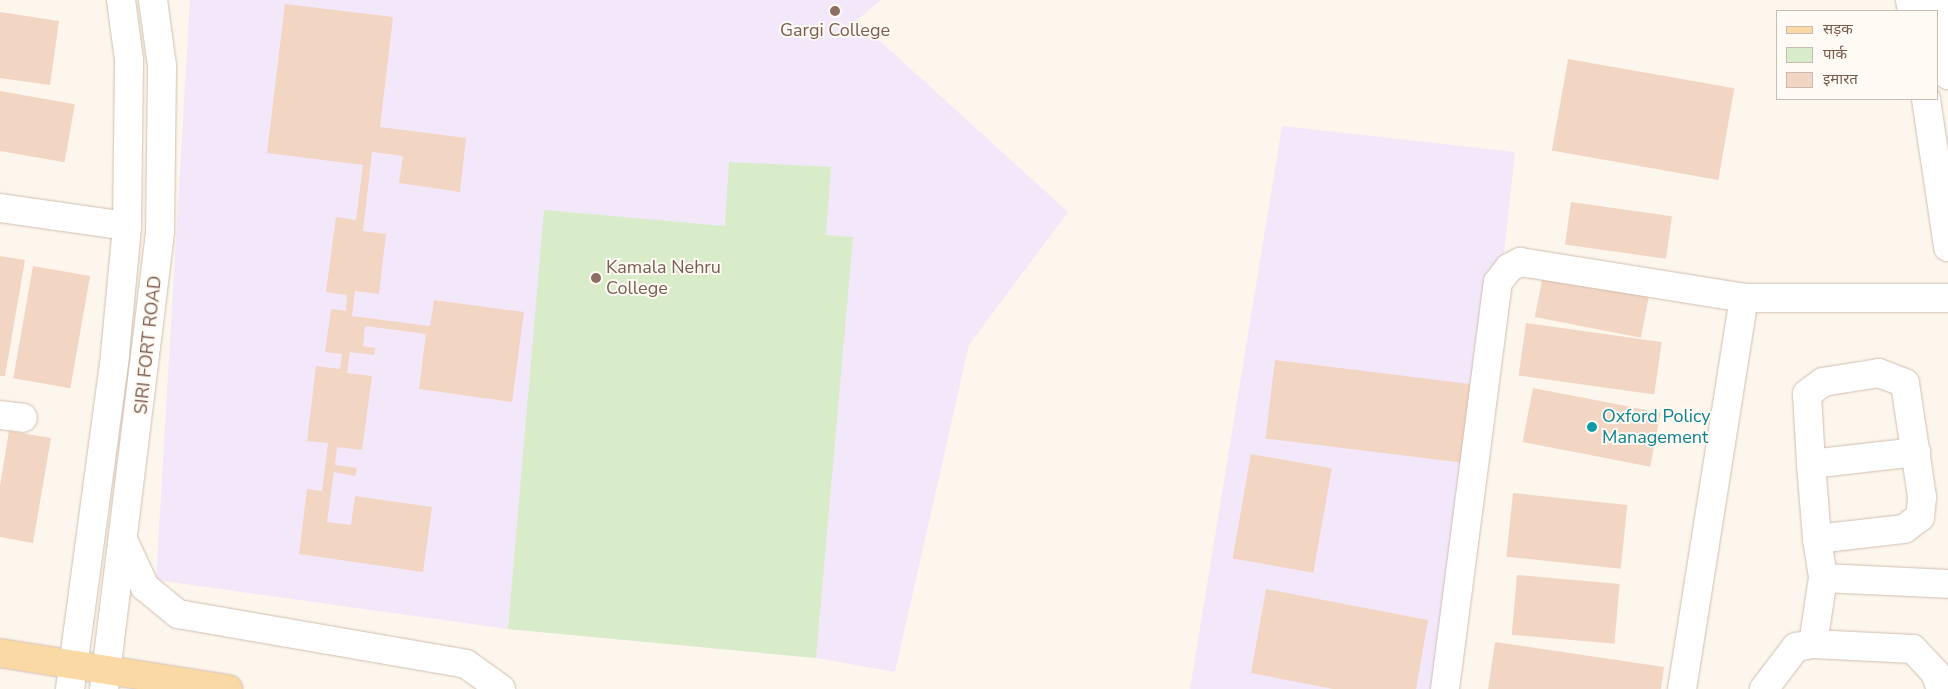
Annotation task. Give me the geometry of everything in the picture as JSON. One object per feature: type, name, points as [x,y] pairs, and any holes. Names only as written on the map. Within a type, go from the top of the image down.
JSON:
[{"type":"main road","points":[[0,653],[71,676],[228,689]]},
{"type":"street","name":"SIRI FORT ROAD","points":[[71,676],[115,354],[127,226],[129,60],[121,0]]},
{"type":"street","name":"SIRI FORT ROAD","points":[[105,679],[160,232],[162,66],[153,0]]},
{"type":"street","points":[[1938,12],[1948,75]]},
{"type":"street","points":[[1926,100],[1948,247]]},
{"type":"street","points":[[0,208],[127,226]]},
{"type":"street","points":[[1445,689],[1501,275],[1520,262],[1744,298],[1948,298]]},
{"type":"street","points":[[1682,689],[1744,298]]},
{"type":"street","points":[[1813,644],[1822,578],[1817,539],[1810,464],[1807,394],[1823,382],[1880,373],[1905,383],[1916,452],[1920,517],[1904,529],[1817,539]]},
{"type":"street","points":[[1810,464],[1916,452]]},
{"type":"street","points":[[123,540],[145,587],[178,614],[466,664],[501,689]]},
{"type":"street","points":[[1822,578],[1948,584]]},
{"type":"street","points":[[1764,689],[1796,647],[1813,644],[1913,649],[1935,673],[1941,689]]},
{"type":"shaded area","name":"Kamala Nehru College","points":[[190,0],[881,0],[857,20],[1068,212],[969,345],[895,672],[816,658],[508,629],[156,580]]},
{"type":"shaded area","points":[[1282,126],[1515,152],[1457,689],[1190,689]]},
{"type":"green space","points":[[729,162],[831,167],[826,235],[853,237],[816,658],[508,629],[544,210],[725,226]]},
{"type":"building","points":[[285,4],[393,17],[380,127],[466,138],[460,192],[399,183],[403,156],[372,152],[363,231],[386,234],[379,294],[355,291],[352,316],[430,326],[434,300],[524,312],[512,402],[419,389],[426,334],[365,326],[363,346],[375,348],[374,355],[350,352],[347,373],[372,376],[362,450],[337,447],[335,465],[357,468],[355,476],[334,472],[327,522],[351,525],[355,496],[432,507],[423,572],[299,554],[307,489],[322,491],[328,443],[307,441],[316,366],[340,369],[342,354],[325,352],[331,309],[346,311],[347,295],[326,292],[336,217],[356,220],[363,165],[267,153]]},
{"type":"building","points":[[0,12],[59,21],[50,85],[0,78]]},
{"type":"building","points":[[1568,59],[1734,88],[1718,180],[1552,151]]},
{"type":"building","points":[[0,91],[75,104],[65,162],[0,151]]},
{"type":"building","points":[[1571,202],[1672,216],[1666,259],[1565,245]]},
{"type":"building","points":[[0,256],[25,260],[5,376],[0,376]]},
{"type":"building","points":[[33,266],[90,276],[70,388],[13,378]]},
{"type":"building","points":[[1544,270],[1650,291],[1641,338],[1535,317]]},
{"type":"building","points":[[1526,323],[1662,342],[1654,395],[1519,375]]},
{"type":"building","points":[[1275,360],[1480,385],[1471,464],[1265,438]]},
{"type":"building","name":"Oxford Policy Management","points":[[1533,388],[1661,413],[1650,467],[1523,442]]},
{"type":"building","points":[[9,431],[51,438],[33,543],[0,537],[0,486]]},
{"type":"building","points":[[1251,454],[1332,468],[1313,573],[1233,558]]},
{"type":"building","points":[[1513,493],[1627,505],[1621,569],[1506,557]]},
{"type":"building","points":[[1517,575],[1620,584],[1614,644],[1512,635]]},
{"type":"building","points":[[1266,589],[1428,620],[1416,689],[1333,689],[1251,673]]},
{"type":"building","points":[[1495,642],[1664,667],[1661,689],[1488,689]]},
{"type":"place","name":"Gargi College","points":[[835,11]]},
{"type":"place","name":"Kamala Nehru College","points":[[596,278]]},
{"type":"place","name":"Oxford Policy Management","points":[[1592,427]]}]
